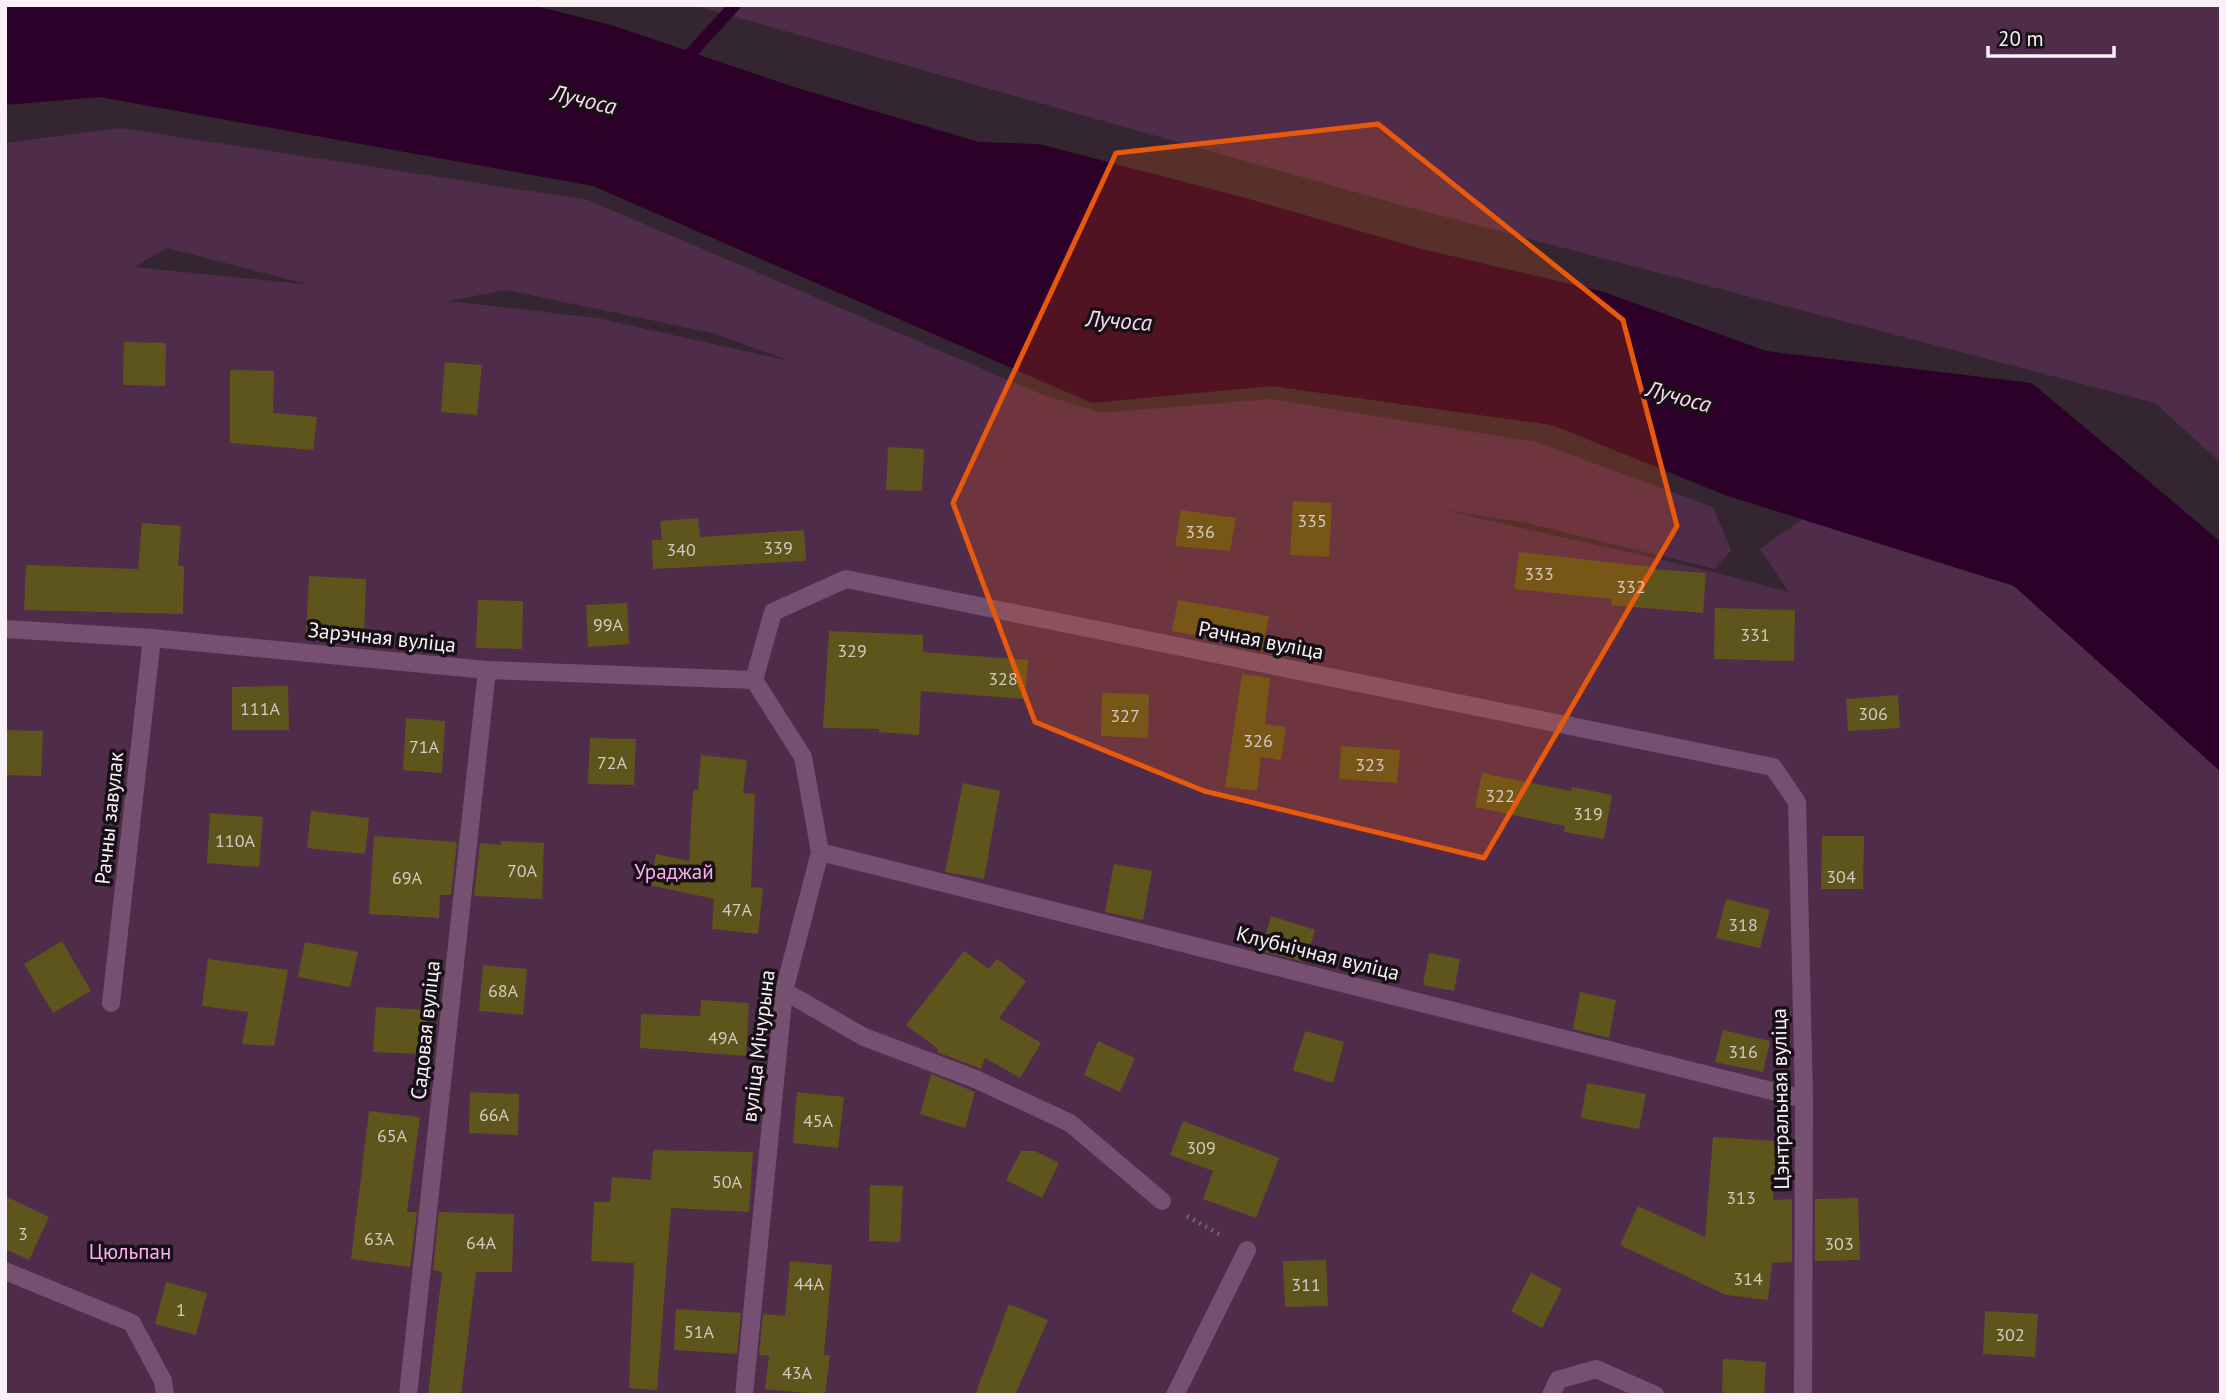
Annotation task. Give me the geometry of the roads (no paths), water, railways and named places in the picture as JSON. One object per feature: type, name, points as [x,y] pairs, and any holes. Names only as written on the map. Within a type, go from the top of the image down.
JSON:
[{"type":"lane","name":"Рачная вуліца","points":[[754,680],[773,612],[846,579],[1773,767],[1797,802]]},
{"type":"lane","name":"Зарэчная вуліца","points":[[5,629],[152,638],[487,670],[754,680]]},
{"type":"lane","name":"Рачны завулак","points":[[111,1003],[152,638]]},
{"type":"lane","name":"Садовая вуліца","points":[[408,1395],[487,670]]},
{"type":"lane","name":"вуліца Мічурына","points":[[744,1395],[784,991],[820,852],[803,757],[754,680]]},
{"type":"lane","name":"Цэнтральная вуліца","points":[[1797,802],[1804,1099],[1803,1395]]},
{"type":"lane","name":"Клубнічная вуліца","points":[[820,852],[1804,1099]]},
{"type":"lane","points":[[784,991],[864,1037],[973,1078],[1070,1123],[1162,1201]]},
{"type":"lane","points":[[1175,1395],[1247,1250]]},
{"type":"lane","points":[[5,1271],[132,1323],[163,1381],[165,1395]]},
{"type":"lane","points":[[1551,1395],[1558,1380],[1596,1369],[1655,1395]]},
{"type":"water","name":"Лучоса","points":[[5,5],[532,5],[611,25],[794,87],[979,142],[1039,144],[1242,197],[1422,249],[1604,292],[1766,351],[2032,383],[2221,542],[2221,772],[2014,586],[1725,495],[1552,425],[1271,386],[1092,403],[593,186],[100,97],[5,105]]},
{"type":"waterway","points":[[681,64],[735,5]]},
{"type":"park label","name":"Ураджай","points":[[674,871]]},
{"type":"park label","name":"Цюльпан","points":[[130,1251]]}]
